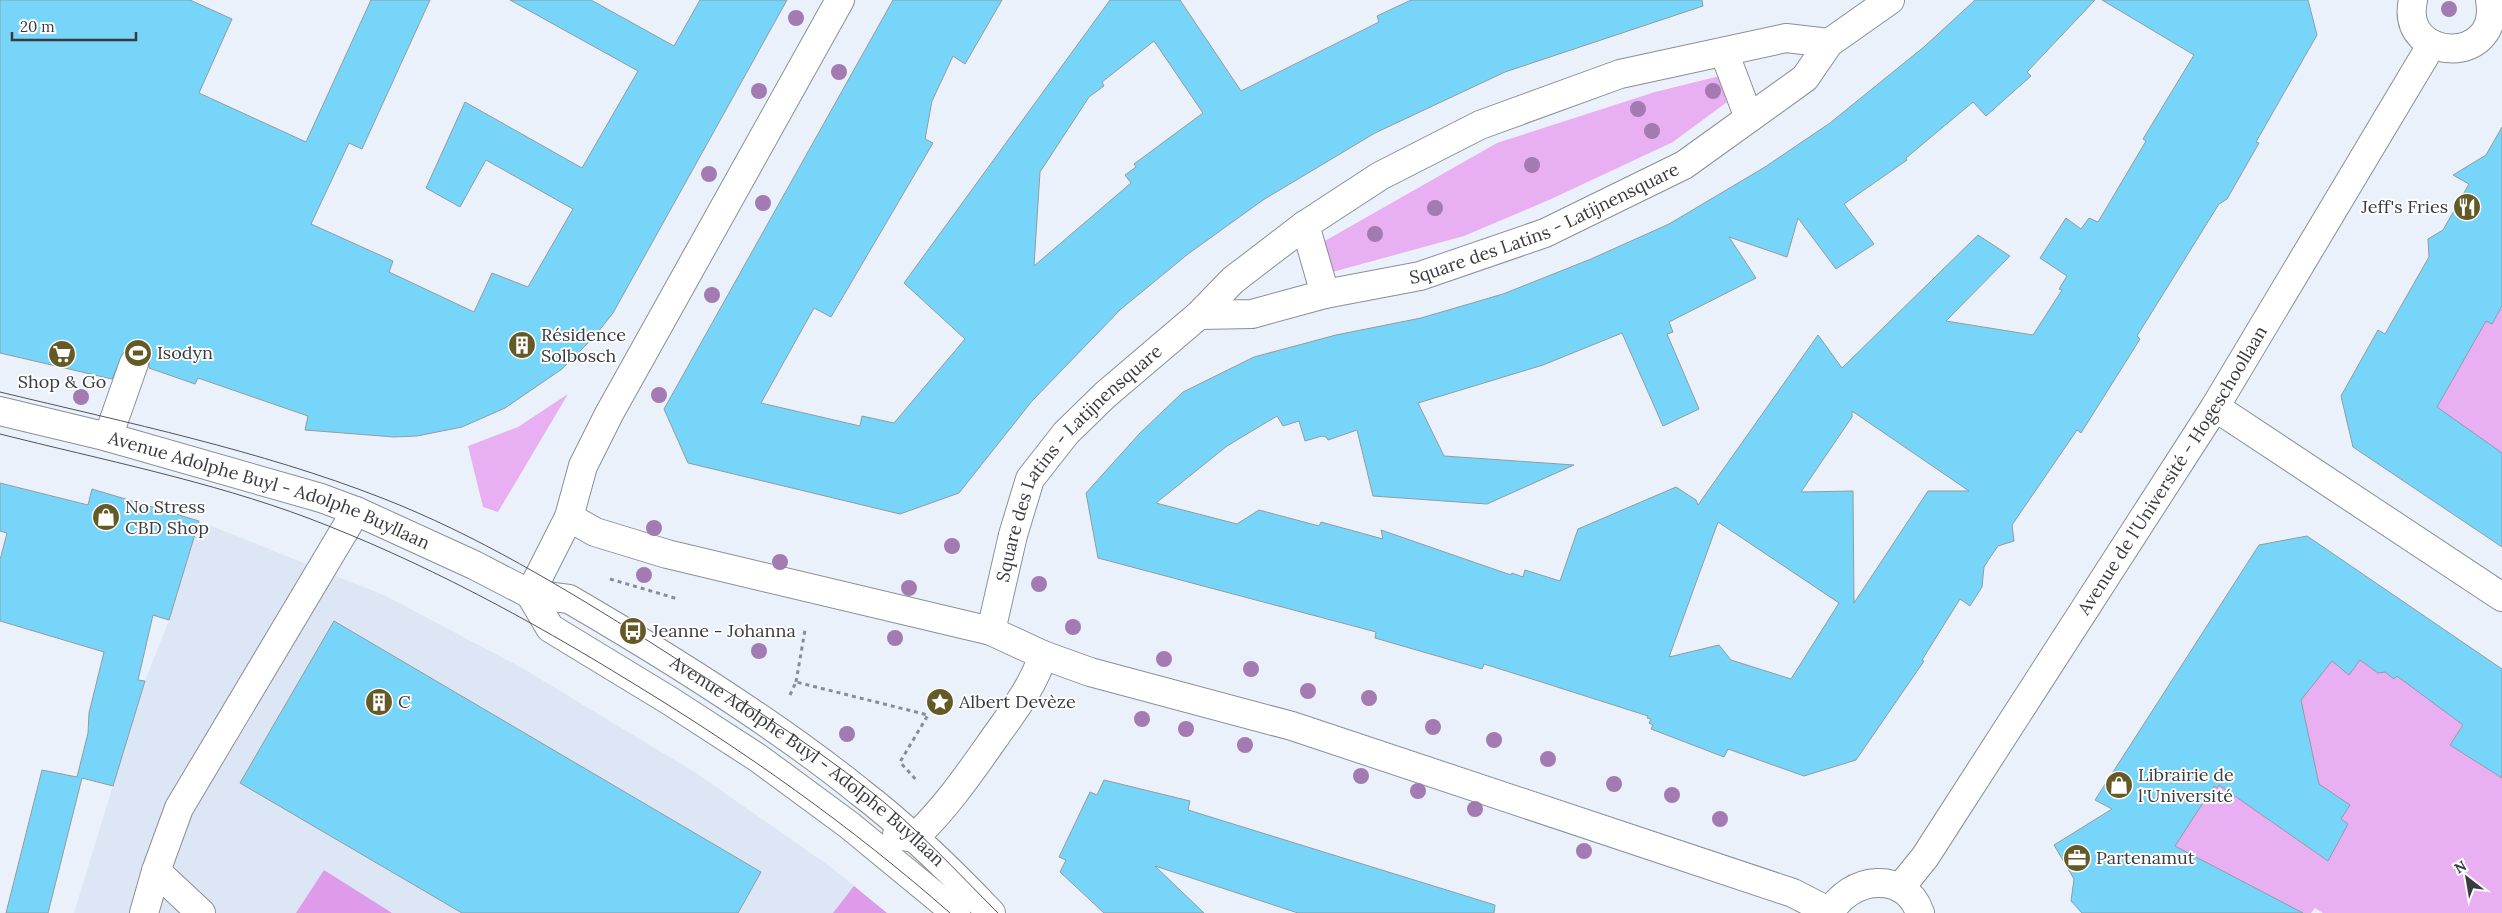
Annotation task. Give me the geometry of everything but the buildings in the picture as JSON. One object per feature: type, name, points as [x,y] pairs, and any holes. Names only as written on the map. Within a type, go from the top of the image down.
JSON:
[{"type":"street","points":[[530,594],[569,518],[583,466],[609,414],[840,0]]},
{"type":"street","name":"Square des Latins - Latijnensquare","points":[[1199,315],[1252,314],[1325,294],[1420,276],[1545,233],[1684,165],[1805,78],[1829,43],[1890,0]]},
{"type":"street","points":[[2414,0],[2412,15],[2414,24],[2424,39],[2441,48],[2462,48],[2494,35],[2490,20],[2490,0]]},
{"type":"street","name":"Square des Latins - Latijnensquare","points":[[991,631],[1013,535],[1030,479],[1066,433],[1106,395],[1199,315],[1232,280],[1305,225],[1380,176],[1480,125],[1620,74],[1786,38],[1829,43]]},
{"type":"street","name":"Avenue de l'Université - Hogeschoollaan","points":[[1900,888],[1925,857],[2215,407],[2432,44]]},
{"type":"street","points":[[1724,52],[1749,118]]},
{"type":"street","points":[[1305,225],[1325,294]]},
{"type":"street","points":[[108,436],[134,363]]},
{"type":"street","points":[[2215,407],[2502,597]]},
{"type":"street","name":"Avenue Adolphe Buyl - Adolphe Buyllaan","points":[[0,411],[108,436],[208,464],[356,511],[474,565],[530,594],[569,599],[771,726],[861,792],[914,838],[991,913]]},
{"type":"street","points":[[144,913],[156,871],[179,808],[356,511]]},
{"type":"street","points":[[569,518],[595,532],[667,554],[991,631],[1043,655],[1090,672],[1292,726],[1793,893],[1830,912],[1842,895],[1860,884],[1880,882],[1900,888],[1910,897],[1920,913]]},
{"type":"street","name":"Avenue Adolphe Buyl - Adolphe Buyllaan","points":[[530,594],[550,628],[750,753],[849,825],[956,913]]},
{"type":"street","points":[[849,825],[914,838],[958,789],[1022,700],[1037,674],[1043,655]]},
{"type":"street","points":[[156,871],[201,913]]},
{"type":"path","points":[[610,579],[678,599]]},
{"type":"path","points":[[787,701],[796,682],[805,630]]},
{"type":"path","points":[[796,682],[928,715],[900,762],[925,788]]},
{"type":"shaded area","points":[[1720,76],[1727,102],[1673,142],[1549,200],[1464,236],[1325,274],[1316,246],[1497,143],[1655,92]]},
{"type":"shaded area","points":[[2502,306],[2502,468],[2464,446],[2410,385],[2480,317],[2492,324]]},
{"type":"shaded area","points":[[568,394],[498,512],[483,507],[468,446],[518,427]]},
{"type":"shaded area","points":[[199,521],[386,596],[522,668],[696,773],[832,868],[887,913],[74,913],[145,681],[169,620]]},
{"type":"shaded area","points":[[2363,656],[2378,673],[2385,672],[2394,679],[2400,672],[2453,706],[2448,714],[2463,725],[2450,745],[2502,778],[2502,913],[2323,913],[2315,908],[2311,913],[2286,913],[2282,903],[2246,883],[2146,851],[2205,780],[2217,788],[2268,709],[2317,680],[2332,661],[2349,674]],"holes":[[[2279,776],[2348,824],[2328,861],[2259,813]],[[2329,791],[2350,805],[2344,815]]]},
{"type":"shaded area","points":[[324,870],[392,913],[296,913]]},
{"type":"shaded area","points":[[854,886],[887,913],[833,913]]},
{"type":"tram line","points":[[0,392],[193,439],[336,481],[417,513],[486,546],[552,582],[618,622],[816,750],[903,818],[998,913]]},
{"type":"tram line","points":[[0,434],[156,472],[271,505],[308,518],[392,553],[473,592],[592,658],[755,762],[874,850],[950,913]]},
{"type":"place","name":"Jeff's Fries","points":[[2467,207]]},
{"type":"place","name":"Résidence Solbosch","points":[[522,345]]},
{"type":"place","name":"Isodyn","points":[[138,353]]},
{"type":"place","name":"Shop & Go","points":[[62,354]]},
{"type":"place","name":"No Stress CBD Shop","points":[[106,517]]},
{"type":"place","name":"Jeanne - Johanna","points":[[633,631]]},
{"type":"place","name":"C","points":[[379,702]]},
{"type":"place","name":"Albert Devèze","points":[[940,702]]},
{"type":"place","name":"Librairie de l'Université","points":[[2119,785]]},
{"type":"place","name":"Partenamut","points":[[2077,858]]}]
